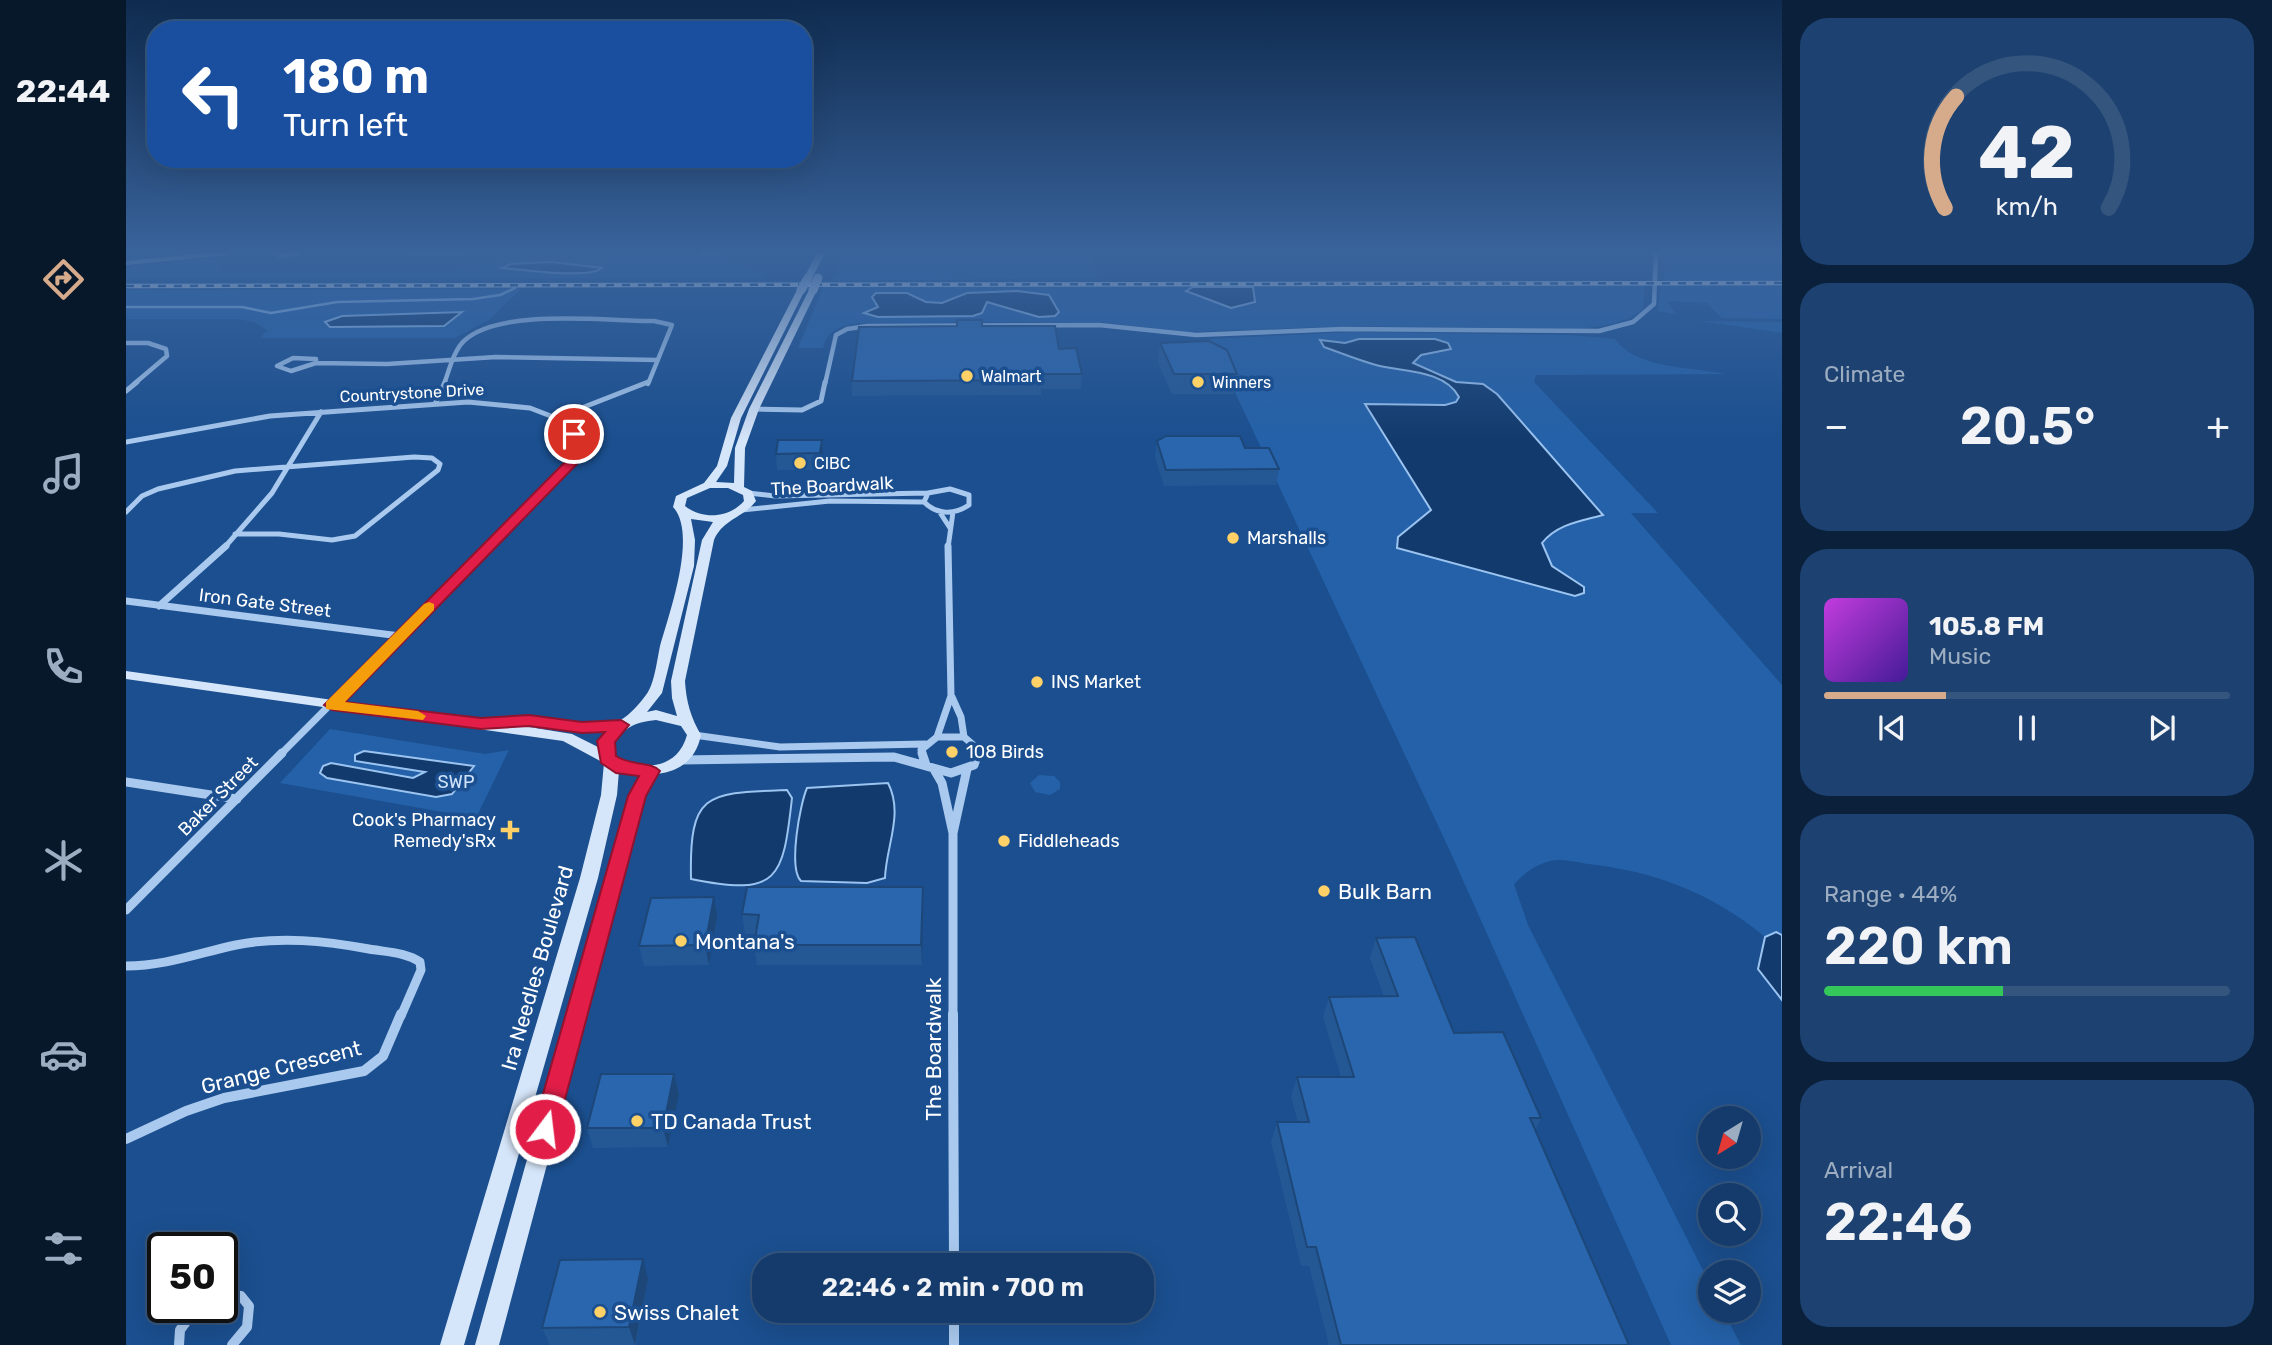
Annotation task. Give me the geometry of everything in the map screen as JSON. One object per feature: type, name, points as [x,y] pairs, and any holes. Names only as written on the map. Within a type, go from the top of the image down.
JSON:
[{"type":"main road","points":[[788,316],[736,418],[722,466],[708,485],[682,496],[679,508],[684,512],[702,518],[726,516],[742,510],[750,501],[743,490],[740,448],[754,409],[800,316]]},
{"type":"main road","points":[[708,485],[743,490]]},
{"type":"main road","points":[[609,761],[606,741],[655,693],[688,566],[689,540],[684,512]]},
{"type":"main road","points":[[126,675],[481,724],[505,731],[567,737],[609,761],[636,772],[651,771],[680,760],[694,743],[679,698],[678,681],[708,540],[713,528],[726,516]]},
{"type":"main road","points":[[481,724],[529,721],[582,728],[656,715],[691,729]]},
{"type":"main road","name":"Ira Needles Boulevard","points":[[452,1345],[589,878],[609,795],[609,761]]},
{"type":"main road","points":[[486,1345],[629,821],[637,796],[651,771]]},
{"type":"street","points":[[754,409],[813,407],[821,401],[836,335],[847,329],[867,326],[1099,325],[1196,335],[1353,329],[1599,331],[1633,322],[1640,316]]},
{"type":"street","points":[[332,705],[573,461],[576,447],[574,434],[556,418],[640,390],[647,384],[673,328],[668,323],[516,320],[485,326],[461,342],[435,404]]},
{"type":"street","points":[[126,343],[157,345],[166,349],[167,356],[126,391]]},
{"type":"street","points":[[316,363],[316,359],[300,357],[287,360],[278,366],[291,371],[316,363],[515,357],[658,360]]},
{"type":"street","name":"Countrystone Drive","points":[[126,442],[243,420],[435,404],[514,405],[556,418]]},
{"type":"street","points":[[159,606],[201,573],[262,504],[321,412]]},
{"type":"street","points":[[126,512],[142,496],[167,486],[235,471],[414,457],[432,458],[440,464],[438,470],[355,536],[332,540],[279,534],[234,534]]},
{"type":"street","name":"The Boardwalk","points":[[743,490],[775,496],[928,493],[950,489],[969,495],[970,505],[953,512]]},
{"type":"street","points":[[928,493],[924,502],[939,512],[950,528]]},
{"type":"street","name":"The Boardwalk","points":[[742,510],[830,501],[924,502]]},
{"type":"street","points":[[937,737],[951,696],[950,528],[953,512],[939,512]]},
{"type":"street","name":"Iron Gate Street","points":[[126,601],[400,636]]},
{"type":"street","points":[[951,696],[961,717],[964,737]]},
{"type":"street","name":"Baker Street","points":[[126,910],[332,705]]},
{"type":"street","points":[[680,760],[894,757],[951,773],[974,765],[979,754],[975,744],[964,737],[937,737],[925,744],[868,748],[767,747],[728,743],[691,729]]},
{"type":"street","points":[[925,744],[921,754],[926,765]]},
{"type":"street","name":"The Boardwalk","points":[[953,834],[967,769]]},
{"type":"street","name":"The Boardwalk","points":[[934,770],[942,783],[953,834],[954,1253]]},
{"type":"street","points":[[126,782],[237,799]]},
{"type":"street","name":"Grange Crescent","points":[[126,966],[163,965],[250,942],[296,937],[413,957],[419,962],[421,970],[383,1056],[364,1071],[224,1098],[186,1111],[126,1139]]},
{"type":"street","points":[[232,1345],[247,1326],[249,1306],[238,1296]]},
{"type":"street","points":[[178,1345],[180,1330],[185,1323]]},
{"type":"street","points":[[954,1323],[954,1345]]},
{"type":"green space","points":[[126,316],[493,316],[455,338],[260,338],[267,330],[254,322],[237,319],[126,319]]},
{"type":"green space","points":[[811,316],[1633,316],[1613,324],[1579,329],[1350,326],[1186,332],[1101,322],[858,323],[836,330],[828,336],[823,348],[798,348]]},
{"type":"green space","points":[[1720,316],[1782,316],[1782,319],[1722,318]]},
{"type":"green space","points":[[1700,321],[1782,322],[1782,333]]},
{"type":"green space","points":[[1353,332],[1569,335],[1615,339],[1624,349],[1650,361],[1725,374],[1536,375],[1534,382],[1658,513],[1631,513],[1782,685],[1782,1000],[1758,969],[1765,937],[1725,908],[1682,887],[1636,872],[1559,860],[1535,867],[1514,884],[1528,925],[1698,1260],[1698,1323],[1729,1323],[1741,1345],[1671,1345],[1449,849],[1210,339]],"holes":[[[1321,341],[1450,349],[1421,355],[1412,363],[1456,382],[1463,382],[1603,514],[1563,527],[1542,543],[1552,566],[1584,587],[1398,537],[1431,510],[1366,404],[1445,405],[1456,402],[1459,397],[1452,388],[1433,376],[1369,363],[1324,347]]]},
{"type":"green space","name":"SWP","points":[[330,729],[485,754],[509,750],[476,818],[280,783]]},
{"type":"green space","points":[[1039,775],[1054,776],[1060,782],[1060,789],[1050,795],[1035,792],[1030,783]]},
{"type":"shaded area","points":[[342,316],[457,316],[444,326],[330,327],[325,322]]},
{"type":"shaded area","points":[[874,316],[974,316],[973,316]]},
{"type":"shaded area","points":[[1359,339],[1435,339],[1448,343],[1451,349],[1421,355],[1413,363],[1456,382],[1483,384],[1497,394],[1603,515],[1562,527],[1542,543],[1552,566],[1584,587],[1584,593],[1575,596],[1397,548],[1398,537],[1431,510],[1365,404],[1445,405],[1456,402],[1459,397],[1452,388],[1433,376],[1363,361],[1324,347],[1320,340],[1345,343]]},
{"type":"shaded area","points":[[364,751],[474,766],[452,794],[436,797],[327,778],[320,773],[323,766],[331,763],[413,778],[425,772],[355,761],[355,755]]},
{"type":"shaded area","points":[[888,783],[893,795],[894,818],[885,878],[867,883],[801,881],[797,874],[795,850],[801,807],[807,788]]},
{"type":"shaded area","points":[[787,790],[792,798],[785,847],[771,876],[759,883],[743,885],[691,879],[694,828],[699,813],[708,803],[721,796],[738,793]]},
{"type":"shaded area","points":[[1776,932],[1782,935],[1782,1000],[1758,969],[1765,937]]},
{"type":"building","name":"Walmart","points":[[957,320],[982,320],[982,326],[1055,326],[1059,349],[1076,348],[1082,374],[1041,374],[1042,380],[852,381],[859,327],[957,326]]},
{"type":"building","points":[[1209,341],[1227,350],[1237,374],[1174,374],[1160,343]]},
{"type":"building","points":[[1166,436],[1240,436],[1245,448],[1269,448],[1279,469],[1166,470],[1157,441]]},
{"type":"building","points":[[778,440],[822,440],[820,453],[776,454]]},
{"type":"building","points":[[747,887],[923,887],[921,945],[754,945],[759,915],[742,914]]},
{"type":"building","points":[[714,897],[705,945],[639,946],[651,898]]},
{"type":"building","points":[[1415,937],[1454,1033],[1503,1032],[1541,1118],[1530,1118],[1629,1345],[1341,1345],[1316,1247],[1307,1247],[1277,1122],[1309,1122],[1297,1077],[1354,1077],[1329,997],[1398,996],[1376,938]]},
{"type":"building","points":[[601,1074],[674,1074],[663,1128],[587,1128]]},
{"type":"building","name":"Swiss Chalet","points":[[643,1259],[629,1327],[542,1328],[560,1260]]},
{"type":"slow traffic","points":[[418,716],[332,705],[429,607]]},
{"type":"place","name":"Walmart","points":[[967,376]]},
{"type":"place","name":"Winners","points":[[1198,382]]},
{"type":"place","name":"CIBC","points":[[800,463]]},
{"type":"place","name":"Marshalls","points":[[1233,538]]},
{"type":"place","name":"INS Market","points":[[1037,682]]},
{"type":"place","name":"108 Birds","points":[[952,752]]},
{"type":"place","name":"Cook's Pharmacy Remedy'sRx","points":[[510,830]]},
{"type":"place","name":"Fiddleheads","points":[[1004,841]]},
{"type":"place","name":"Bulk Barn","points":[[1324,891]]},
{"type":"place","name":"Montana's","points":[[681,941]]},
{"type":"place","name":"TD Canada Trust","points":[[637,1121]]},
{"type":"place","name":"Swiss Chalet","points":[[600,1312]]},
{"type":"route","points":[[545,1129],[622,846],[637,796],[651,771],[622,769],[607,758],[604,750],[606,741],[621,725],[582,728],[529,721],[481,724],[332,705],[573,461],[576,447],[574,434]]}]
